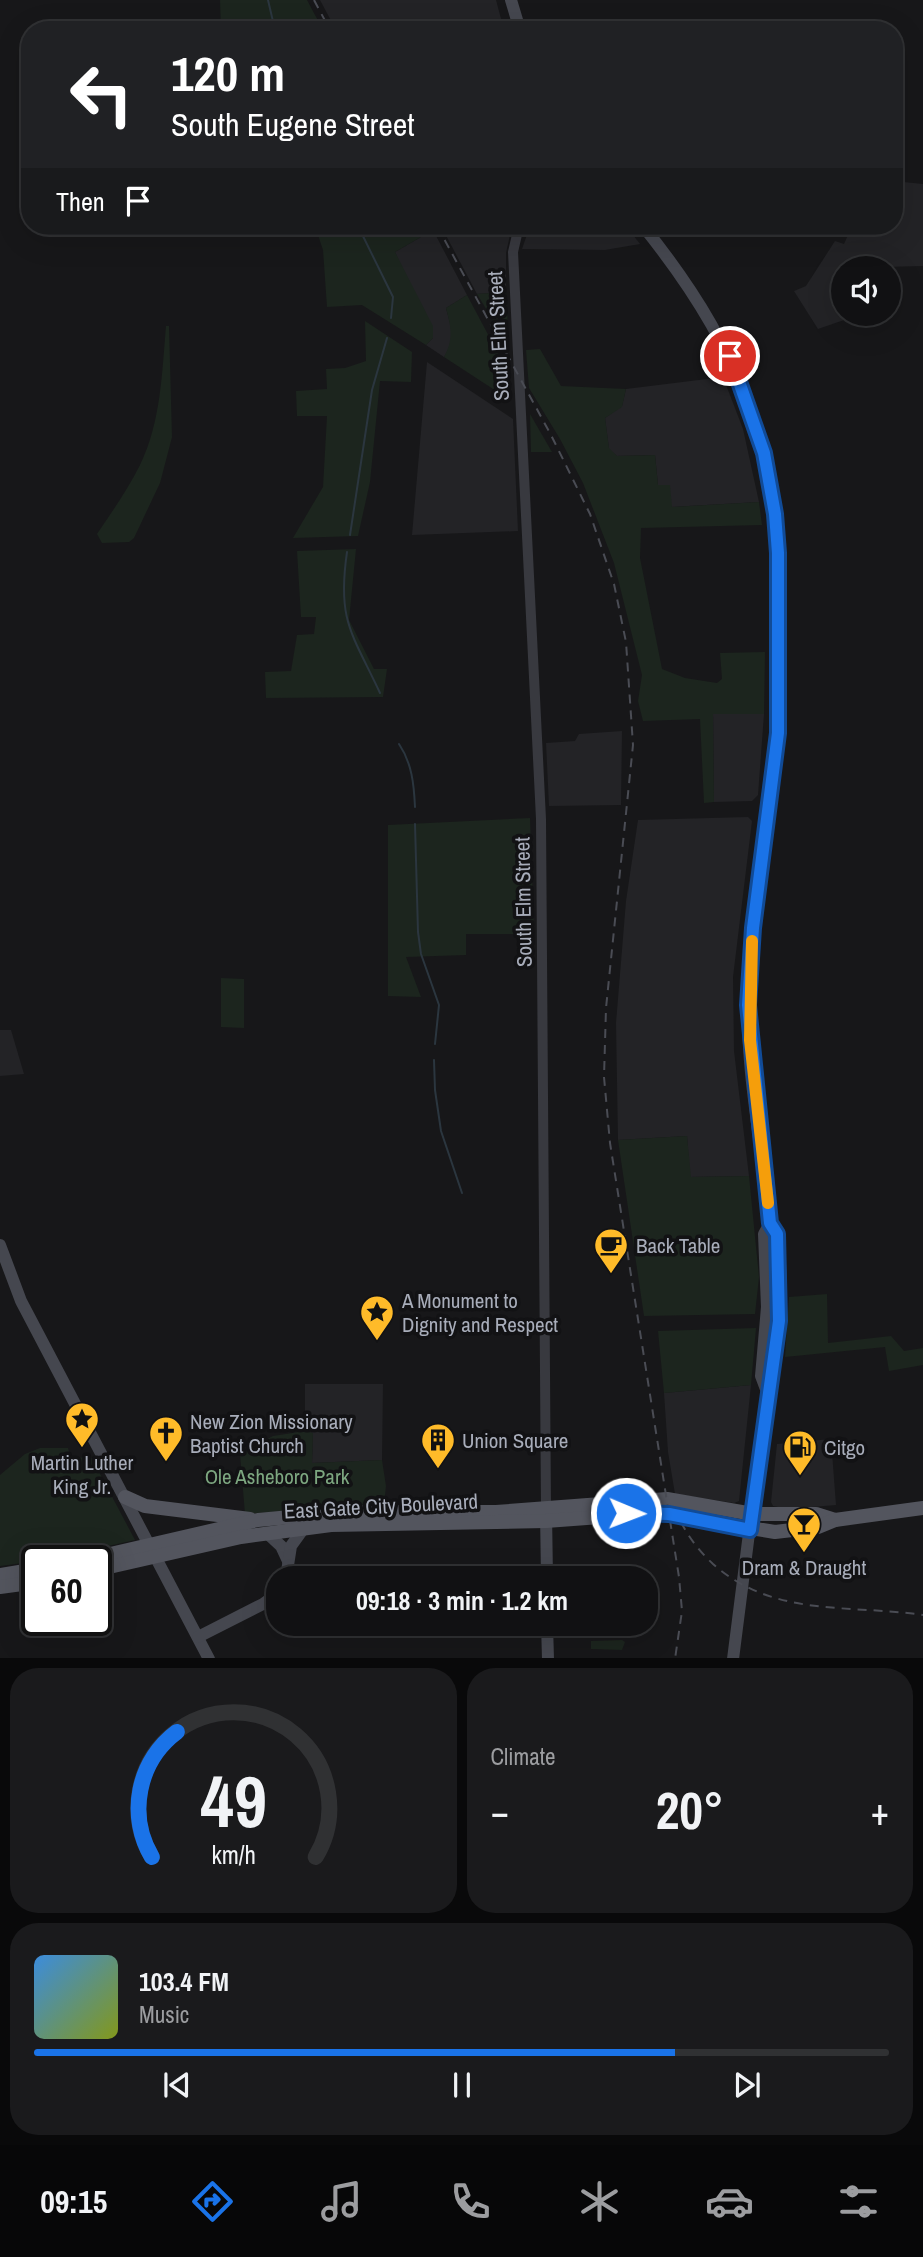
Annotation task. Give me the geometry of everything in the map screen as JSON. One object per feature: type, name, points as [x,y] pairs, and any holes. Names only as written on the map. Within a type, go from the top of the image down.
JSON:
[{"type":"main road","points":[[511,0],[517,21]]},
{"type":"main road","points":[[650,235],[687,282],[730,356],[757,429],[775,514],[779,615],[778,733],[753,928],[748,1005],[770,1223],[777,1234],[780,1301],[773,1381],[767,1392],[733,1658]]},
{"type":"main road","points":[[0,1245],[21,1301],[209,1658]]},
{"type":"main road","points":[[125,1497],[145,1506],[258,1520]]},
{"type":"main road","points":[[546,1515],[667,1499],[752,1514],[816,1514],[835,1520]]},
{"type":"main road","points":[[546,1515],[655,1513],[750,1530],[791,1531],[818,1527],[835,1520],[923,1508]]},
{"type":"main road","name":"East Gate City Boulevard","points":[[112,1554],[258,1520],[345,1512],[546,1515]]},
{"type":"main road","name":"East Gate City Boulevard","points":[[112,1567],[267,1533],[304,1528],[546,1515]]},
{"type":"main road","name":"South Elm Street","points":[[546,1515],[547,1566]]},
{"type":"main road","points":[[287,1566],[293,1540],[304,1528]]},
{"type":"main road","points":[[267,1533],[281,1546],[288,1561]]},
{"type":"main road","points":[[0,1575],[21,1572]]},
{"type":"main road","points":[[0,1587],[21,1584]]},
{"type":"main road","points":[[198,1637],[266,1602]]},
{"type":"main road","points":[[547,1636],[548,1658]]},
{"type":"street","name":"South Elm Street","points":[[517,235],[513,252],[543,878],[546,1515]]},
{"type":"shaded area","points":[[320,0],[496,0],[502,21],[331,21]]},
{"type":"shaded area","points":[[903,182],[923,184],[923,266],[901,267],[901,256],[831,256],[831,325],[818,329],[794,291],[806,286],[835,241],[844,244],[848,235],[903,235]]},
{"type":"shaded area","points":[[424,235],[436,235],[467,295],[446,308],[452,331],[451,345],[444,357],[426,345],[433,338],[395,252]]},
{"type":"shaded area","points":[[446,235],[510,235],[506,253],[506,292],[477,294]]},
{"type":"shaded area","points":[[527,235],[633,235],[640,244],[605,250],[522,249]]},
{"type":"shaded area","points":[[427,362],[513,419],[518,531],[412,535]]},
{"type":"shaded area","points":[[723,377],[743,429],[759,502],[672,507],[658,485],[655,455],[617,456],[609,449],[605,418],[622,406],[626,389]]},
{"type":"shaded area","points":[[713,714],[764,714],[758,795],[752,801],[714,802]]},
{"type":"shaded area","points":[[622,731],[621,805],[549,806],[546,743],[575,741],[579,734]]},
{"type":"shaded area","points":[[748,817],[752,821],[733,977],[734,1051],[749,1176],[690,1177],[687,1136],[618,1140],[616,1023],[626,901],[638,820]]},
{"type":"shaded area","points":[[0,1030],[11,1030],[24,1074],[0,1076]]},
{"type":"shaded area","points":[[305,1384],[383,1384],[382,1460],[312,1463],[313,1433],[305,1431]]},
{"type":"shaded area","points":[[751,1385],[739,1501],[734,1503],[675,1494],[668,1452],[664,1393]]},
{"type":"shaded area","points":[[831,1439],[836,1505],[788,1509],[773,1506],[771,1502],[777,1444]]},
{"type":"green space","points":[[220,0],[307,0],[318,21],[221,21]]},
{"type":"green space","points":[[318,235],[424,235],[395,252],[433,326],[433,338],[426,345],[362,305],[327,307],[323,250]]},
{"type":"green space","points":[[506,292],[508,329],[499,330],[477,294]]},
{"type":"green space","points":[[467,295],[509,374],[510,400],[444,357],[451,333],[446,308]]},
{"type":"green space","points":[[365,321],[412,352],[411,382],[380,381],[370,482],[358,536],[293,538],[323,487],[327,416],[297,416],[296,391],[327,389],[326,369],[345,368],[366,361]]},
{"type":"green space","points":[[166,326],[169,326],[172,437],[160,483],[134,538],[129,542],[102,543],[97,534],[120,500],[147,449],[159,397]]},
{"type":"green space","points":[[540,349],[561,386],[626,389],[622,407],[605,418],[609,448],[617,456],[655,455],[658,485],[670,485],[672,507],[759,502],[762,525],[641,528],[640,558],[662,669],[685,678],[717,683],[722,679],[720,653],[765,652],[764,714],[713,714],[714,802],[704,803],[700,719],[643,721],[638,701],[642,675],[614,563],[583,483],[529,388],[526,350]]},
{"type":"green space","points":[[530,414],[552,452],[531,452]]},
{"type":"green space","points":[[356,549],[349,620],[374,669],[387,669],[383,697],[266,698],[265,672],[291,671],[297,635],[314,634],[316,617],[301,617],[297,551]]},
{"type":"green space","points":[[530,818],[534,934],[466,934],[466,955],[406,957],[421,997],[388,996],[388,825]]},
{"type":"green space","points":[[221,978],[244,979],[244,1028],[221,1027]]},
{"type":"green space","points":[[687,1136],[691,1177],[749,1176],[759,1277],[755,1314],[644,1316],[618,1140]]},
{"type":"green space","points":[[827,1294],[828,1343],[891,1336],[904,1351],[923,1348],[923,1365],[889,1371],[885,1347],[785,1357],[789,1297]]},
{"type":"green space","points":[[756,1328],[751,1385],[664,1393],[658,1331]]},
{"type":"green space","name":"Ole Asheboro Park","points":[[305,1431],[313,1433],[312,1463],[382,1460],[386,1486],[384,1504],[245,1514],[240,1454],[273,1436]]},
{"type":"green space","points":[[40,1448],[68,1448],[71,1458],[91,1457],[135,1540],[112,1545],[21,1545],[21,1563],[0,1566],[0,1475],[25,1454]]},
{"type":"green space","points":[[591,1641],[625,1642],[622,1650],[591,1649]]},
{"type":"waterway","points":[[268,0],[273,21]]},
{"type":"waterway","points":[[362,235],[393,297],[391,318]]},
{"type":"waterway","points":[[350,535],[372,390],[387,338]]},
{"type":"waterway","points":[[347,552],[344,595],[349,626],[380,693]]},
{"type":"waterway","points":[[399,744],[410,766],[415,807]]},
{"type":"waterway","points":[[415,824],[418,932],[421,954],[439,1005],[435,1044]]},
{"type":"waterway","points":[[434,1060],[441,1131],[462,1193]]},
{"type":"railway","points":[[314,0],[325,21]]},
{"type":"railway","points":[[442,235],[551,435],[590,514],[614,584],[626,642],[633,745],[606,1008],[604,1077],[610,1143],[679,1577],[682,1611],[675,1658]]},
{"type":"railway","points":[[675,1507],[695,1545],[707,1558],[737,1581],[761,1593],[813,1606],[923,1615]]},
{"type":"slow traffic","points":[[752,941],[748,1023],[768,1203]]},
{"type":"place","name":"Back Table","points":[[611,1275]]},
{"type":"place","name":"A Monument to Dignity and Respect","points":[[377,1342]]},
{"type":"place","name":"Martin Luther King Jr.","points":[[82,1449]]},
{"type":"place","name":"New Zion Missionary Baptist Church","points":[[166,1463]]},
{"type":"place","name":"Union Square","points":[[438,1470]]},
{"type":"place","name":"Citgo","points":[[800,1477]]},
{"type":"place","name":"Dram & Draught","points":[[804,1554]]},
{"type":"route","points":[[626,1513],[669,1514],[750,1530],[767,1392],[773,1381],[779,1321],[777,1234],[770,1223],[748,1005],[753,928],[778,733],[778,553],[775,514],[764,453],[754,418],[730,356]]}]
